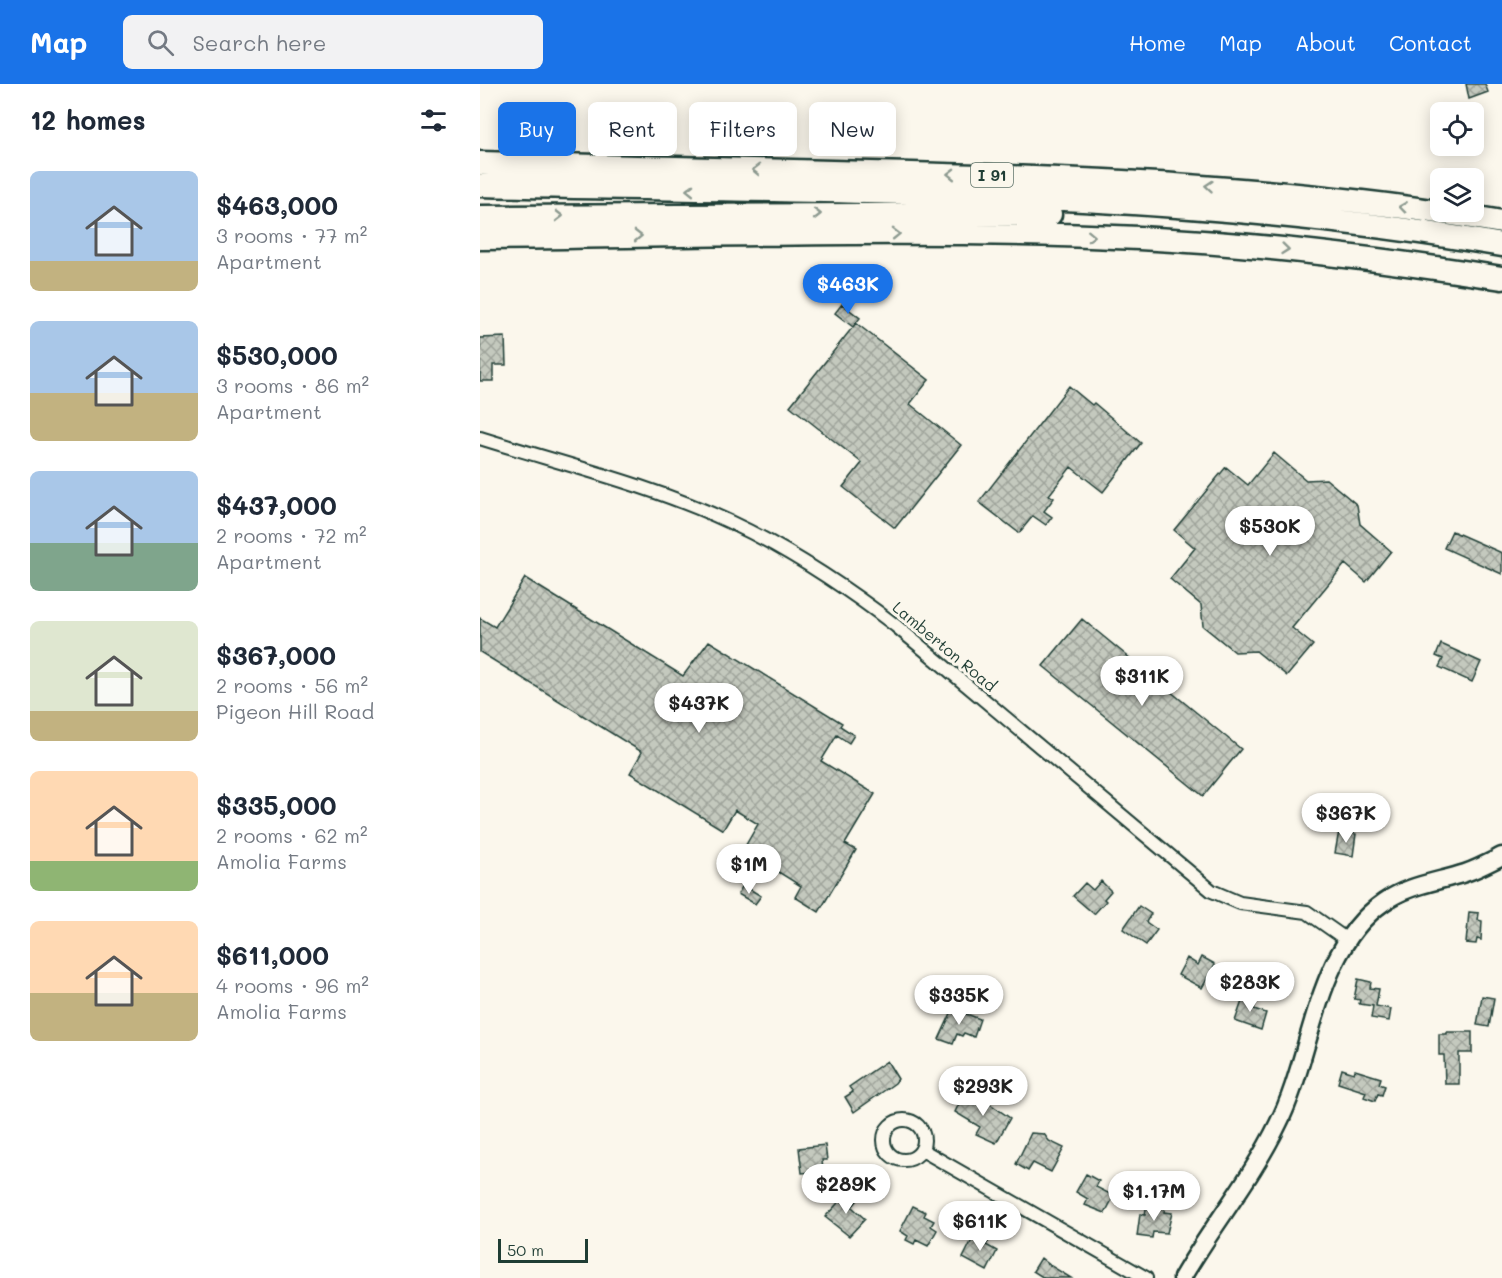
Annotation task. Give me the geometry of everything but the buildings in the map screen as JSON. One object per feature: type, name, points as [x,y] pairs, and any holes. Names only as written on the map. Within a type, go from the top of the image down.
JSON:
[{"type":"highway","name":"I 91","points":[[480,164],[1133,181],[1305,195],[1502,222]]},
{"type":"highway","points":[[480,185],[1127,202],[1307,217],[1502,245]]},
{"type":"highway","points":[[480,193],[533,186]]},
{"type":"highway","points":[[487,216],[945,213],[1090,215],[1300,230],[1502,257]]},
{"type":"highway","points":[[480,238],[947,234],[1094,236],[1313,252],[1502,278]]},
{"type":"street","name":"Lamberton Road","points":[[480,438],[663,495],[730,522],[799,558],[848,589],[896,626],[1212,891],[1240,903],[1307,912],[1347,940]]},
{"type":"street","points":[[1182,1278],[1279,1123],[1294,1086],[1316,1011],[1347,940],[1382,902],[1400,892],[1466,872],[1502,856]]},
{"type":"street","points":[[922,1150],[1146,1278]]}]
